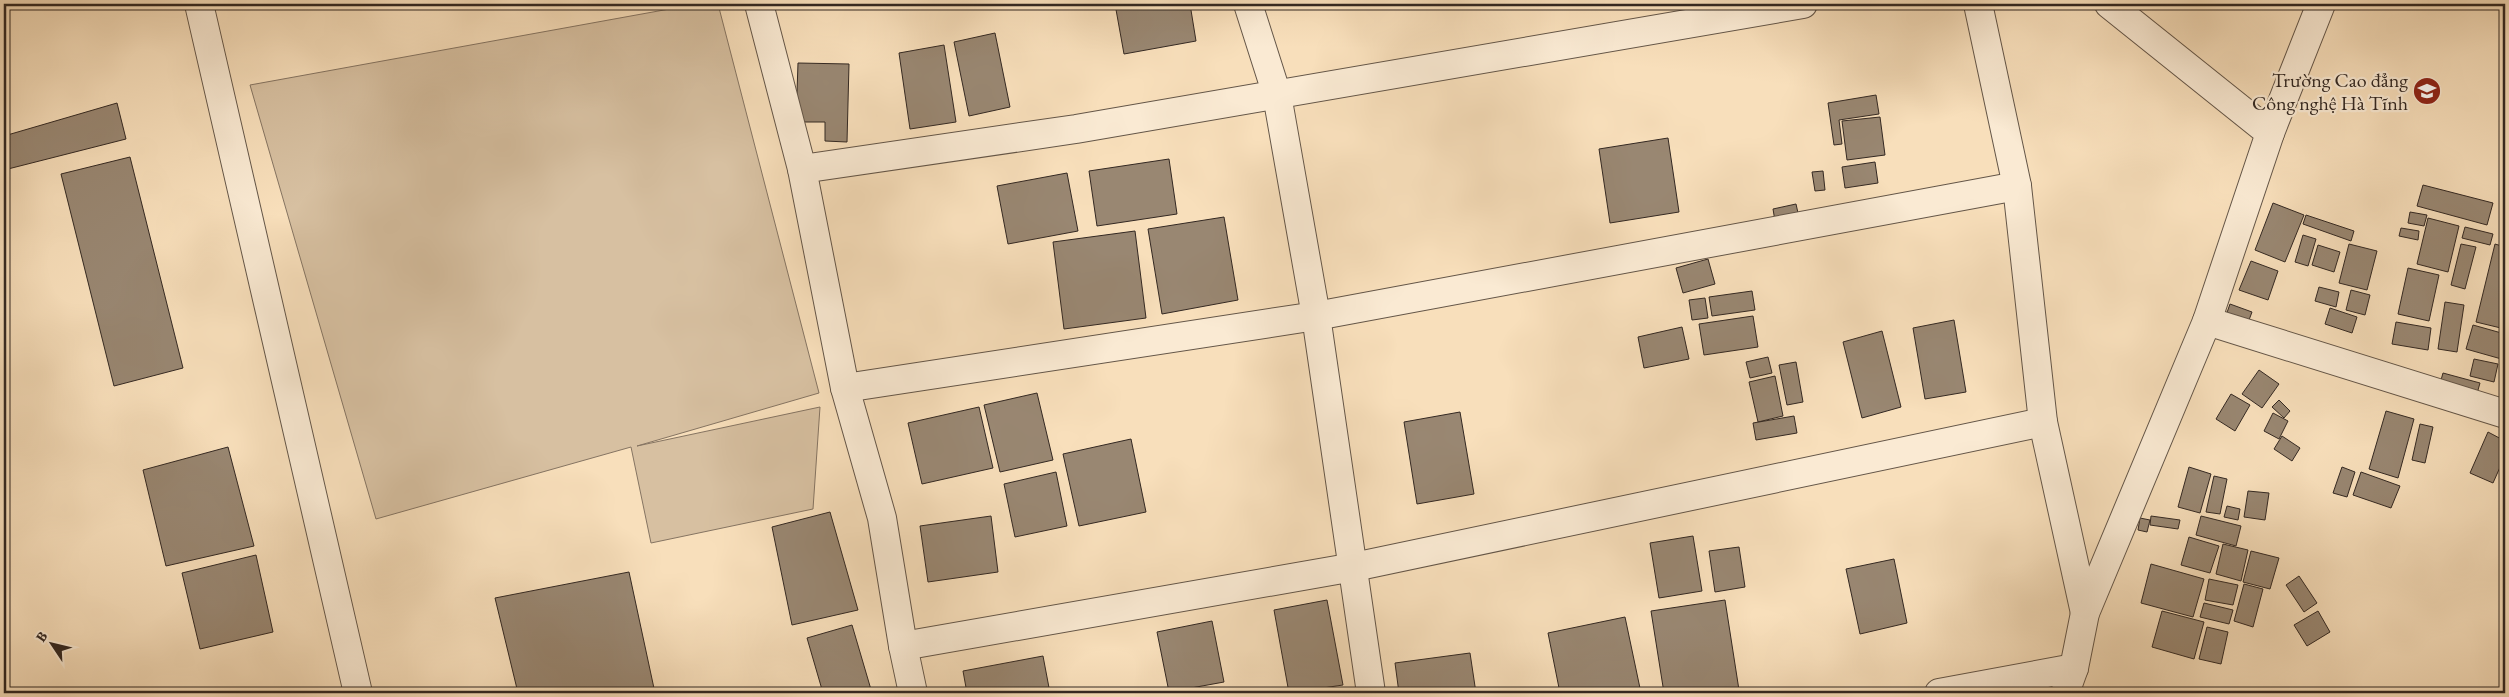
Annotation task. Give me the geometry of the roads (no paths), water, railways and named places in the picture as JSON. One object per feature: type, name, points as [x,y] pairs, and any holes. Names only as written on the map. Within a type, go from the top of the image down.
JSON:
[{"type":"street","points":[[199,4],[358,693]]},
{"type":"street","points":[[760,4],[802,169],[846,388],[882,518],[903,646],[913,693]]},
{"type":"street","points":[[1248,4],[1277,95],[1316,316],[1371,693]]},
{"type":"street","points":[[802,169],[1076,129],[1803,4]]},
{"type":"street","points":[[1978,4],[2017,186],[2042,422],[2085,613]]},
{"type":"street","points":[[2109,4],[2270,133]]},
{"type":"street","points":[[2065,693],[2074,668],[2085,613],[2207,320],[2270,133],[2321,4]]},
{"type":"street","points":[[846,388],[1316,316],[2017,186]]},
{"type":"street","points":[[2207,320],[2505,414]]},
{"type":"street","points":[[903,646],[1354,567],[2042,422]]},
{"type":"street","points":[[1939,693],[2074,668]]},
{"type":"place","name":"Trường Cao đẳng Công nghệ Hà Tĩnh","points":[[2427,91]]}]
